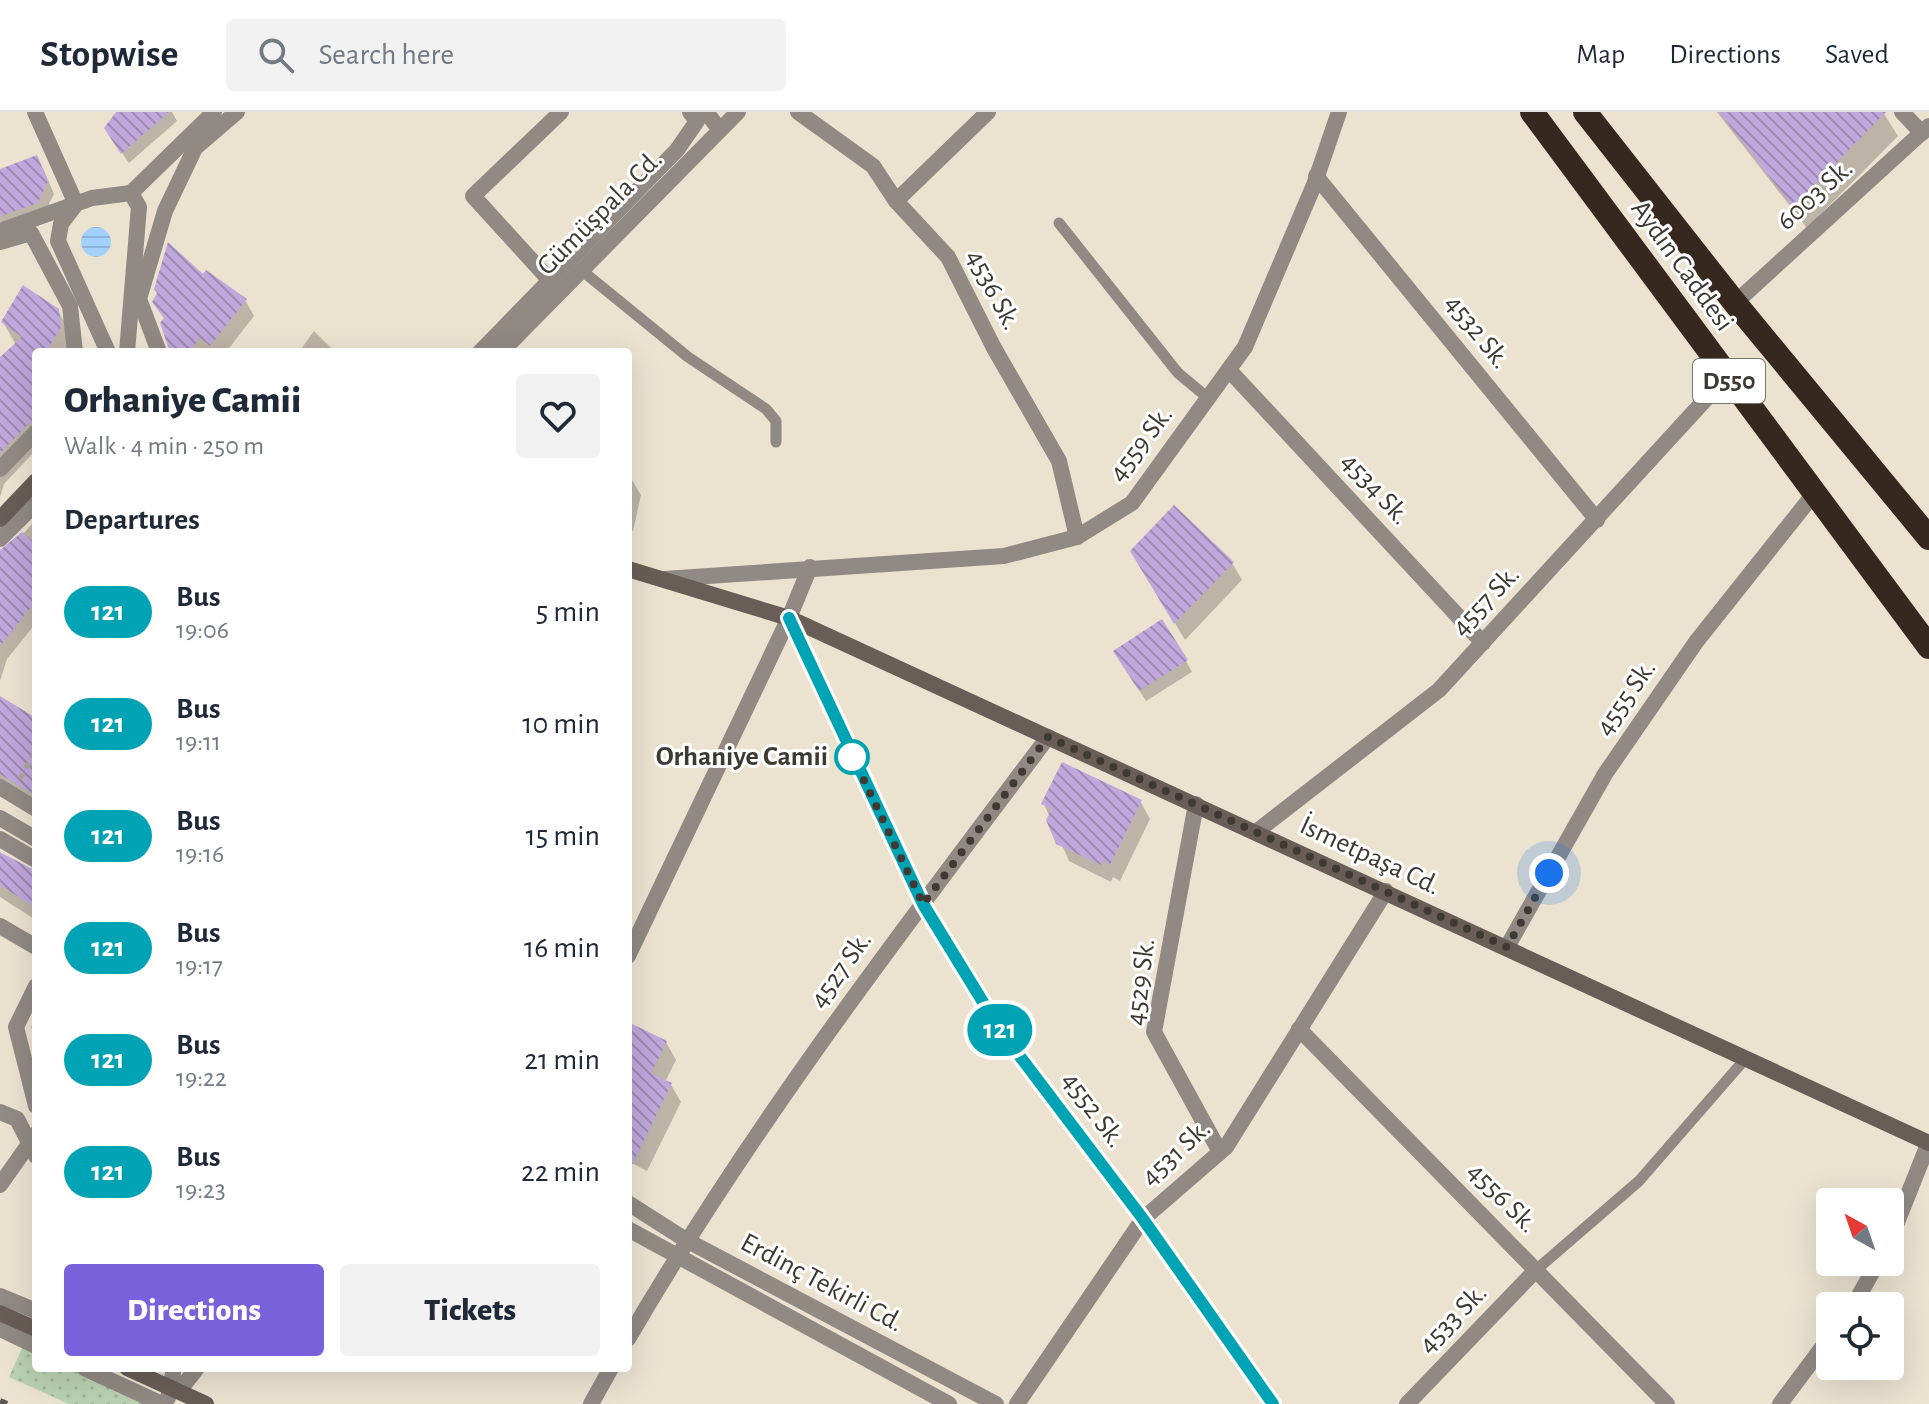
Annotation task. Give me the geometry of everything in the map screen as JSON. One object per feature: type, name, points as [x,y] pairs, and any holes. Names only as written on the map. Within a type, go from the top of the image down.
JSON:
[{"type":"highway","name":"Aydın Caddesi","points":[[1532,112],[1813,495],[1929,647]]},
{"type":"highway","name":"Aydın Caddesi","points":[[1585,112],[1735,303],[1929,538]]},
{"type":"main road","points":[[0,519],[32,485]]},
{"type":"main road","name":"İsmetpaşa Cd.","points":[[632,571],[789,618],[1929,1142]]},
{"type":"main road","points":[[0,1313],[32,1327]]},
{"type":"main road","points":[[144,1372],[169,1397],[206,1404]]},
{"type":"street","points":[[35,112],[76,204]]},
{"type":"street","points":[[157,348],[139,299],[165,211],[195,148],[237,112]]},
{"type":"street","points":[[554,285],[473,196],[561,112]]},
{"type":"street","points":[[484,348],[554,285],[677,150],[697,121],[690,112]]},
{"type":"street","points":[[706,112],[720,130]]},
{"type":"street","name":"Gümüşpala Cd.","points":[[504,348],[554,285],[580,269],[738,112]]},
{"type":"street","name":"4536 Sk.","points":[[798,112],[873,166],[896,201],[948,257],[994,348],[1059,461],[1077,537]]},
{"type":"street","points":[[896,201],[988,112]]},
{"type":"street","name":"4559 Sk.","points":[[655,580],[1004,556],[1077,537],[1132,503],[1245,347],[1316,176],[1339,112]]},
{"type":"street","points":[[1902,112],[1926,129]]},
{"type":"street","points":[[0,231],[92,198],[131,193],[213,113]]},
{"type":"street","name":"6003 Sk.","points":[[1735,303],[1926,129]]},
{"type":"street","name":"4532 Sk.","points":[[1316,176],[1597,520]]},
{"type":"street","points":[[127,348],[139,207],[131,193]]},
{"type":"street","points":[[76,204],[61,224],[58,241],[106,348]]},
{"type":"street","points":[[0,242],[31,233],[70,306],[75,348]]},
{"type":"street","name":"4534 Sk.","points":[[1229,370],[1483,643]]},
{"type":"street","name":"4557 Sk.","points":[[1256,832],[1439,690],[1726,377]]},
{"type":"street","points":[[0,469],[32,436]]},
{"type":"street","name":"4555 Sk.","points":[[1507,947],[1605,774],[1696,642],[1813,495]]},
{"type":"street","points":[[0,539],[32,507]]},
{"type":"street","points":[[632,948],[789,618],[810,567]]},
{"type":"street","name":"4552 Sk.","points":[[789,618],[923,904],[1000,1030],[1143,1219],[1273,1404]]},
{"type":"street","name":"4527 Sk.","points":[[632,1332],[686,1240],[881,957],[1048,737]]},
{"type":"street","points":[[6,790],[32,806]]},
{"type":"street","name":"4529 Sk.","points":[[1196,804],[1154,1032],[1220,1152]]},
{"type":"street","points":[[0,818],[32,837]]},
{"type":"street","points":[[0,839],[32,858]]},
{"type":"street","name":"4531 Sk.","points":[[1017,1404],[1143,1219],[1220,1152],[1386,891]]},
{"type":"street","points":[[0,926],[32,945]]},
{"type":"street","points":[[32,994],[16,1027],[32,1090]]},
{"type":"street","name":"4556 Sk.","points":[[1299,1029],[1667,1404]]},
{"type":"street","points":[[0,1112],[17,1119],[32,1145]]},
{"type":"street","points":[[1904,1205],[1929,1142]]},
{"type":"street","points":[[0,1185],[32,1150]]},
{"type":"street","name":"Erdinç Tekirli Cd.","points":[[632,1206],[686,1240],[996,1404]]},
{"type":"street","points":[[632,1231],[825,1333],[949,1404]]},
{"type":"street","name":"4533 Sk.","points":[[1407,1404],[1536,1270]]},
{"type":"street","points":[[0,1296],[32,1309]]},
{"type":"street","points":[[0,1329],[32,1344]]},
{"type":"street","points":[[1780,1404],[1816,1356]]},
{"type":"street","points":[[96,1372],[169,1397]]},
{"type":"street","points":[[169,1397],[173,1372]]},
{"type":"street","points":[[169,1397],[193,1372]]},
{"type":"street","points":[[591,1404],[609,1372]]},
{"type":"lane","points":[[1059,223],[1178,373],[1208,398]]},
{"type":"lane","points":[[580,269],[688,357],[766,409],[776,421],[776,442]]},
{"type":"lane","points":[[1536,1270],[1639,1181],[1746,1058]]},
{"type":"path","points":[[6,790],[32,754]]},
{"type":"green space","points":[[24,1344],[32,1348],[32,1372],[86,1372],[157,1404],[69,1404],[9,1377]]},
{"type":"water","points":[[96,227],[107,231],[111,242],[107,253],[96,257],[85,253],[81,242],[85,231]]},
{"type":"building","points":[[116,112],[169,112],[121,154],[104,128]]},
{"type":"building","points":[[1719,112],[1886,112],[1793,207]]},
{"type":"building","points":[[37,155],[48,181],[38,203],[0,216],[0,169]]},
{"type":"building","points":[[168,242],[203,274],[206,270],[247,299],[210,346],[199,337],[193,348],[169,348],[160,323],[164,318],[152,302],[157,293],[154,289]]},
{"type":"building","points":[[23,285],[59,309],[61,327],[48,348],[32,348],[32,422],[0,453],[0,357],[22,337],[1,322]]},
{"type":"building","points":[[1174,505],[1234,562],[1174,624],[1130,551]]},
{"type":"building","points":[[22,532],[32,541],[32,606],[0,646],[0,550]]},
{"type":"building","points":[[1162,619],[1188,660],[1139,691],[1113,651]]},
{"type":"building","points":[[0,696],[32,716],[32,794],[0,774]]},
{"type":"building","points":[[1062,762],[1142,800],[1110,865],[1103,861],[1101,865],[1056,844],[1046,820],[1052,809],[1041,804]]},
{"type":"building","points":[[0,852],[32,869],[32,905],[0,885]]},
{"type":"building","points":[[632,1024],[667,1041],[651,1073],[672,1083],[632,1165]]},
{"type":"railway","points":[[0,1401],[7,1404]]},
{"type":"bus line","name":"121","points":[[789,618],[923,904],[1000,1030],[1143,1219],[1273,1404]]},
{"type":"place","name":"Orhaniye Camii","points":[[852,757]]},
{"type":"route","points":[[852,757],[849,749],[923,904],[1048,737],[1507,947],[1549,873]]}]
